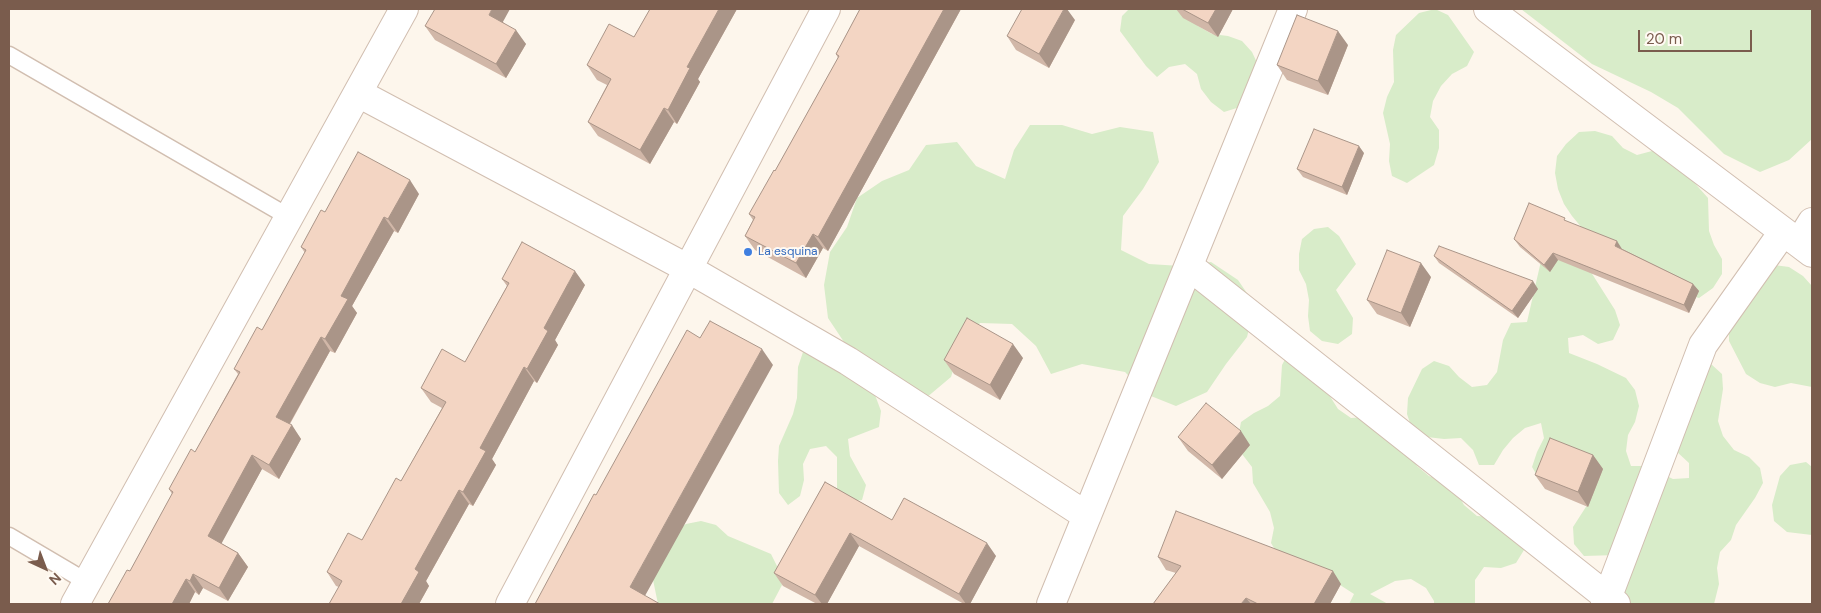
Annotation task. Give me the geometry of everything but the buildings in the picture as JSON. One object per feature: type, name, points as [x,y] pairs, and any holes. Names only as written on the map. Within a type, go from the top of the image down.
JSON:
[{"type":"street","points":[[81,593],[404,9]]},
{"type":"street","points":[[510,604],[826,9]]},
{"type":"street","points":[[1051,604],[1293,9]]},
{"type":"street","points":[[1189,266],[1609,602],[1703,345],[1802,238],[1488,9]]},
{"type":"street","points":[[358,93],[687,268],[848,361],[1087,516]]},
{"type":"lane","points":[[9,54],[289,217]]},
{"type":"lane","points":[[9,536],[81,593]]},
{"type":"green space","points":[[1129,9],[1183,9],[1198,26],[1212,34],[1228,36],[1242,41],[1252,52],[1259,67],[1240,107],[1224,112],[1211,102],[1201,89],[1197,74],[1185,64],[1169,67],[1157,77],[1146,66],[1120,31],[1122,16]]},
{"type":"green space","points":[[1435,9],[1448,15],[1474,52],[1467,66],[1452,74],[1441,86],[1433,101],[1430,117],[1439,130],[1439,148],[1434,165],[1407,183],[1392,176],[1389,161],[1390,144],[1383,113],[1387,97],[1394,82],[1393,50],[1396,35],[1419,13]]},
{"type":"green space","points":[[1521,9],[1812,9],[1812,139],[1789,160],[1760,172],[1724,154],[1678,108],[1651,92],[1592,64]]},
{"type":"green space","points":[[1030,125],[1062,125],[1092,134],[1120,127],[1153,132],[1159,162],[1143,189],[1123,216],[1121,250],[1149,264],[1181,266],[1211,262],[1238,280],[1255,305],[1247,337],[1207,392],[1176,406],[1146,394],[1125,372],[1082,364],[1051,374],[1036,346],[1012,324],[980,323],[960,347],[951,377],[926,398],[846,345],[828,318],[824,285],[830,252],[847,227],[857,198],[882,181],[909,170],[926,145],[957,142],[976,166],[1005,179],[1014,150]]},
{"type":"green space","points":[[1595,131],[1612,136],[1623,148],[1637,155],[1652,151],[1667,152],[1708,198],[1709,231],[1722,259],[1722,274],[1713,288],[1699,298],[1684,294],[1582,228],[1564,204],[1558,189],[1555,173],[1557,156],[1579,132]]},
{"type":"green space","points":[[1328,227],[1339,236],[1356,264],[1336,290],[1353,318],[1352,334],[1338,344],[1322,341],[1310,331],[1308,316],[1309,300],[1306,284],[1299,270],[1299,254],[1302,239],[1314,229]]},
{"type":"green space","points":[[1549,248],[1589,269],[1615,310],[1620,325],[1613,340],[1598,344],[1583,335],[1568,338],[1569,353],[1626,378],[1635,390],[1639,406],[1635,422],[1628,435],[1626,451],[1631,466],[1646,466],[1673,479],[1689,478],[1689,463],[1676,451],[1696,368],[1711,364],[1722,374],[1723,389],[1718,421],[1723,436],[1734,450],[1749,457],[1760,468],[1763,483],[1736,525],[1731,540],[1720,552],[1717,568],[1719,584],[1714,604],[1628,604],[1625,601],[1617,555],[1584,556],[1574,544],[1573,527],[1591,499],[1541,482],[1532,467],[1544,438],[1541,423],[1525,428],[1513,438],[1494,465],[1479,465],[1473,450],[1461,438],[1427,437],[1412,429],[1407,414],[1408,398],[1422,369],[1434,361],[1449,366],[1472,387],[1487,385],[1497,372],[1503,340],[1511,323],[1527,322],[1541,261]]},
{"type":"green space","points":[[1774,265],[1789,267],[1803,276],[1812,286],[1812,387],[1791,383],[1775,387],[1760,383],[1746,374],[1729,341],[1729,326]]},
{"type":"green space","points":[[817,347],[875,395],[881,411],[879,427],[848,439],[850,456],[866,485],[862,500],[847,502],[837,489],[837,457],[826,446],[810,449],[803,464],[804,480],[800,496],[788,505],[779,493],[779,446],[793,414],[797,398],[798,367],[803,352]]},
{"type":"green space","points":[[1289,352],[1321,382],[1338,409],[1351,418],[1366,417],[1412,451],[1417,466],[1429,476],[1443,481],[1456,491],[1464,505],[1477,516],[1492,517],[1518,534],[1524,550],[1516,563],[1501,568],[1484,567],[1475,580],[1475,604],[1434,604],[1426,588],[1411,579],[1395,581],[1370,594],[1388,604],[1349,604],[1354,594],[1337,583],[1280,558],[1271,543],[1274,528],[1270,512],[1253,483],[1252,467],[1242,454],[1238,438],[1241,422],[1268,406],[1280,396],[1282,365]]},
{"type":"green space","points":[[1806,462],[1812,467],[1812,535],[1787,532],[1774,521],[1772,505],[1780,476],[1790,465]]},
{"type":"green space","points":[[701,521],[716,525],[728,536],[771,554],[778,568],[782,585],[772,604],[658,604],[652,575],[673,533],[686,524]]},
{"type":"place","name":"La esquina","points":[[748,252]]}]
